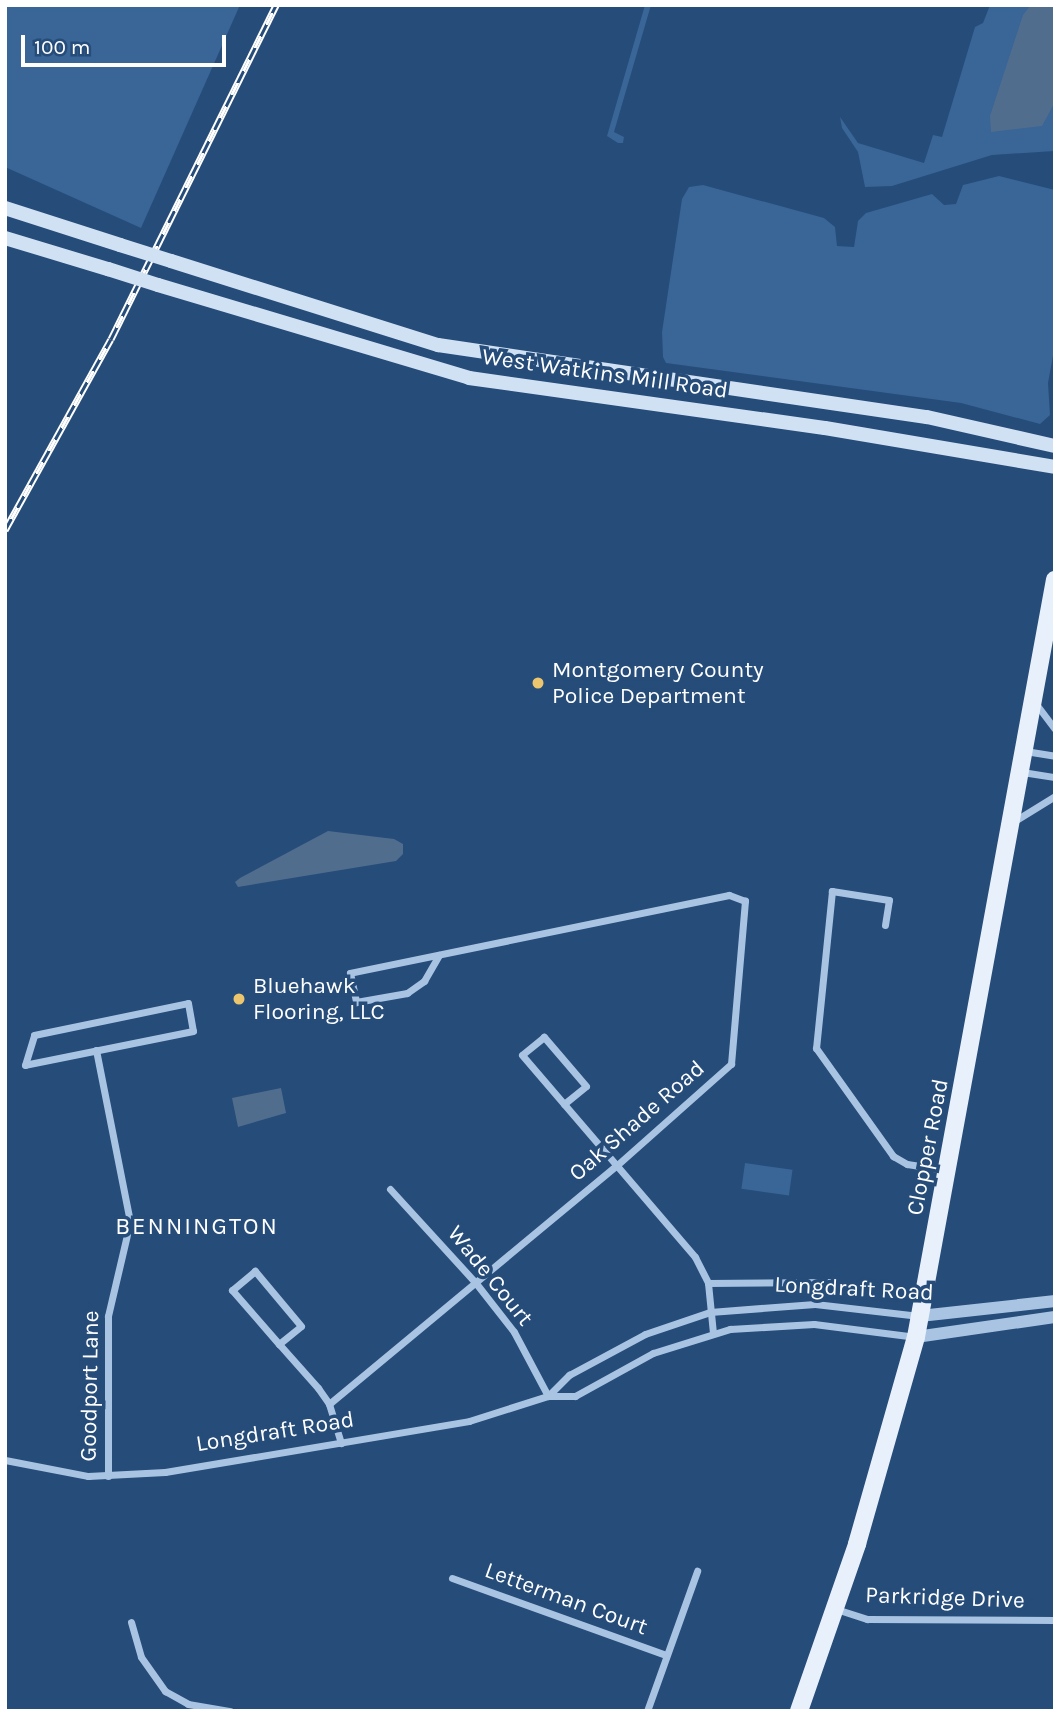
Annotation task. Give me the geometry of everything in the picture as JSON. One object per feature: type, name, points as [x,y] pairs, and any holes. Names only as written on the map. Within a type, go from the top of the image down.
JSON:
[{"type":"main road","name":"West Watkins Mill Road","points":[[5,208],[438,345],[927,417],[1055,446]]},
{"type":"main road","name":"West Watkins Mill Road","points":[[5,238],[469,378],[825,428],[1055,467]]},
{"type":"main road","name":"Clopper Road","points":[[799,1711],[835,1609],[916,1337],[1055,580]]},
{"type":"street","points":[[1034,701],[1055,729]]},
{"type":"street","points":[[1025,751],[1055,756]]},
{"type":"street","points":[[1021,772],[1055,777]]},
{"type":"street","points":[[1012,822],[1055,796]]},
{"type":"street","points":[[884,925],[889,900],[832,891],[816,1048],[893,1156],[907,1164],[948,1171]]},
{"type":"street","name":"Oak Shade Road","points":[[329,1404],[616,1166],[731,1064],[745,901],[729,895],[350,973],[356,1002],[407,993],[424,981],[439,955]]},
{"type":"street","points":[[188,1003],[193,1031],[96,1050],[25,1065],[34,1035],[188,1003]]},
{"type":"street","points":[[564,1104],[586,1086],[544,1037],[522,1055],[695,1257],[708,1283],[713,1333]]},
{"type":"street","name":"Goodport Lane","points":[[96,1050],[130,1222],[108,1316],[108,1476]]},
{"type":"street","name":"Wade Court","points":[[390,1189],[475,1282],[514,1332],[548,1396]]},
{"type":"street","points":[[279,1344],[301,1326],[255,1271],[232,1290],[329,1404],[341,1443]]},
{"type":"street","points":[[708,1283],[831,1282]]},
{"type":"street","name":"Longdraft Road","points":[[548,1396],[569,1375],[645,1334],[710,1312],[815,1304],[920,1316],[1055,1301]]},
{"type":"street","name":"Longdraft Road","points":[[5,1460],[56,1472],[108,1476],[341,1443],[468,1421],[548,1396],[575,1396],[653,1353],[713,1333],[814,1324],[916,1337],[1055,1317]]},
{"type":"street","points":[[647,1711],[697,1571]]},
{"type":"street","name":"Letterman Court","points":[[452,1578],[666,1656]]},
{"type":"street","name":"Parkridge Drive","points":[[835,1609],[867,1619],[1055,1620]]},
{"type":"street","points":[[131,1622],[141,1657],[165,1691],[188,1704],[230,1711]]},
{"type":"shaded area","points":[[5,5],[240,5],[141,228],[5,167]]},
{"type":"shaded area","points":[[645,5],[651,5],[614,132],[624,137],[623,143],[618,143],[607,136]]},
{"type":"shaded area","points":[[990,5],[1055,5],[1055,151],[992,155],[892,186],[865,187],[858,152],[842,128],[840,117],[858,143],[924,163],[933,135],[942,137],[975,27],[983,23]]},
{"type":"shaded area","points":[[1030,6],[1055,6],[1055,102],[1042,126],[991,132],[990,116],[1023,15]]},
{"type":"shaded area","points":[[999,176],[1055,190],[1055,345],[1048,383],[1050,415],[1040,424],[961,403],[666,363],[663,357],[662,332],[682,199],[689,187],[703,185],[824,218],[835,227],[837,246],[854,247],[858,221],[866,213],[932,194],[944,205],[956,204],[963,185]]},
{"type":"shaded area","points":[[328,831],[394,839],[403,844],[403,854],[396,861],[238,887],[235,882],[240,878]]},
{"type":"shaded area","points":[[281,1088],[286,1113],[238,1127],[232,1098]]},
{"type":"shaded area","points":[[745,1163],[793,1170],[789,1195],[741,1189]]},
{"type":"railway","points":[[5,530],[111,339],[276,5]]},
{"type":"place","name":"Montgomery County Police Department","points":[[538,683]]},
{"type":"place","name":"Bluehawk Flooring, LLC","points":[[239,999]]},
{"type":"district","name":"BENNINGTON","points":[[197,1227]]}]
